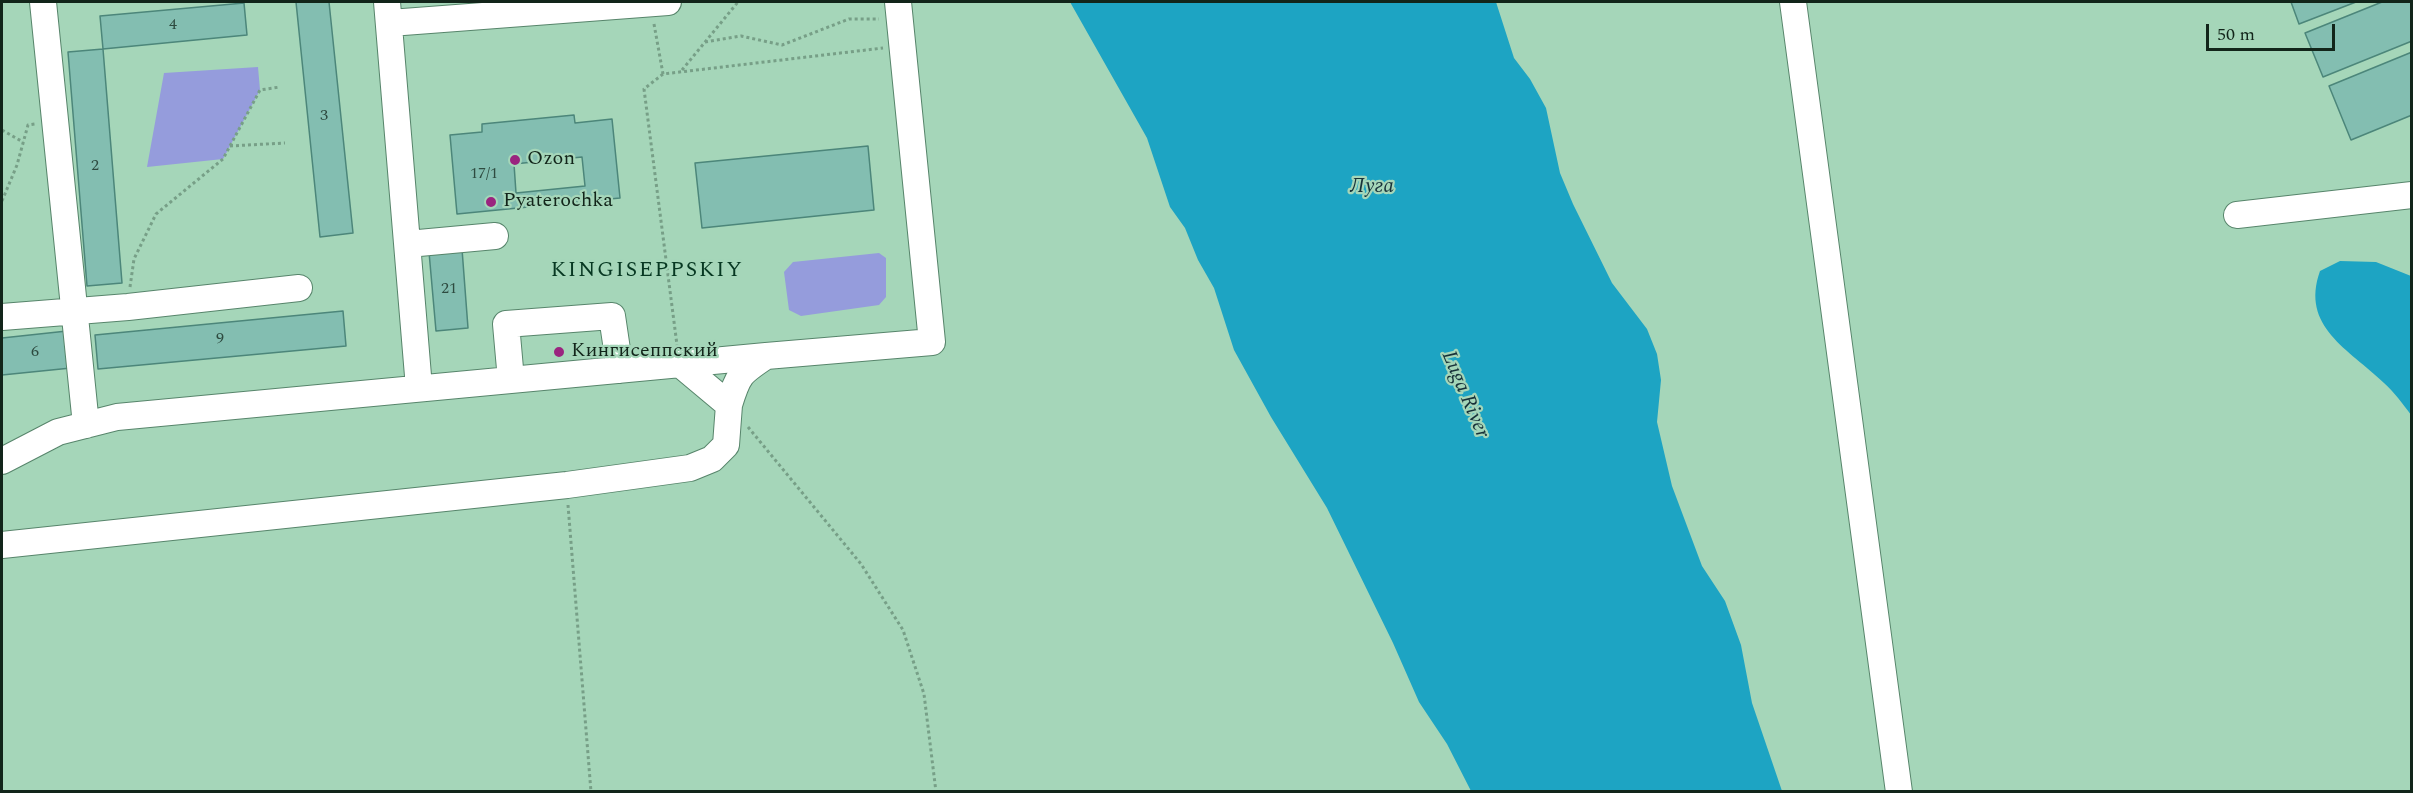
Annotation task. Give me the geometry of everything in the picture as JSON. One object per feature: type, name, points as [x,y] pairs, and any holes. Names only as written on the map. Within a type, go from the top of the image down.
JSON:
[{"type":"street","points":[[43,2],[86,425]]},
{"type":"street","points":[[419,388],[388,12],[659,2]]},
{"type":"street","points":[[1793,2],[1899,792]]},
{"type":"street","points":[[2,461],[58,432],[117,417],[932,342],[892,10]]},
{"type":"street","points":[[2236,215],[2412,195]]},
{"type":"street","points":[[408,244],[495,236]]},
{"type":"street","points":[[2,317],[128,307],[299,288]]},
{"type":"street","points":[[510,380],[506,324],[612,316],[620,369]]},
{"type":"street","points":[[2,545],[567,485],[690,468],[712,459],[726,445],[729,405],[737,379],[766,356]]},
{"type":"street","points":[[680,364],[729,405]]},
{"type":"path","points":[[659,2],[663,74]]},
{"type":"path","points":[[681,72],[738,2]]},
{"type":"path","points":[[705,42],[741,36],[782,45],[849,19],[892,10]]},
{"type":"path","points":[[680,364],[644,89],[663,74],[887,47]]},
{"type":"path","points":[[128,307],[134,259],[156,214],[223,159],[260,90],[280,87]]},
{"type":"path","points":[[2,201],[28,125],[55,123]]},
{"type":"path","points":[[2,130],[23,142]]},
{"type":"path","points":[[230,146],[285,143]]},
{"type":"path","points":[[729,405],[861,564],[903,630],[924,694],[936,792]]},
{"type":"path","points":[[567,485],[591,792]]},
{"type":"shaded area","points":[[258,67],[260,90],[223,159],[147,167],[164,73]]},
{"type":"shaded area","points":[[879,253],[886,258],[886,297],[879,305],[801,316],[789,310],[784,272],[793,262]]},
{"type":"water","name":"Луга","points":[[1070,2],[1496,2],[1514,58],[1530,79],[1546,108],[1560,173],[1573,204],[1612,283],[1647,329],[1657,354],[1661,380],[1657,422],[1672,486],[1702,566],[1725,601],[1741,645],[1752,703],[1782,791],[1471,791],[1447,744],[1419,702],[1327,508],[1271,417],[1234,350],[1214,288],[1198,260],[1185,228],[1170,207],[1147,138]]},
{"type":"water","points":[[2340,261],[2376,262],[2411,276],[2411,415],[2391,390],[2343,347],[2322,322],[2317,307],[2316,290],[2320,271]]},
{"type":"building","points":[[296,2],[329,2],[353,233],[320,237]]},
{"type":"building","points":[[2291,2],[2356,2],[2299,24]]},
{"type":"building","points":[[2382,2],[2412,2],[2412,41],[2323,77],[2305,33]]},
{"type":"building","points":[[244,3],[247,35],[103,49],[100,16]]},
{"type":"building","points":[[103,49],[122,283],[87,286],[68,52]]},
{"type":"building","points":[[2412,52],[2412,115],[2351,140],[2329,86]]},
{"type":"building","points":[[574,115],[575,123],[612,119],[620,198],[457,214],[450,135],[482,132],[482,124]],"holes":[[[582,157],[585,186],[516,193],[514,164]]]},
{"type":"building","points":[[868,146],[874,210],[702,228],[695,163]]},
{"type":"building","points":[[462,249],[468,328],[436,331],[429,252]]},
{"type":"building","points":[[343,311],[346,346],[98,369],[95,335]]},
{"type":"building","points":[[67,331],[71,368],[2,375],[2,338]]},
{"type":"place","name":"Ozon","points":[[515,160]]},
{"type":"place","name":"Pyaterochka","points":[[491,202]]},
{"type":"place","name":"Кингисеппский","points":[[559,352]]},
{"type":"district","name":"KINGISEPPSKIY","points":[[647,272]]},
{"type":"water label","name":"Luga River","points":[[1464,395]]}]
